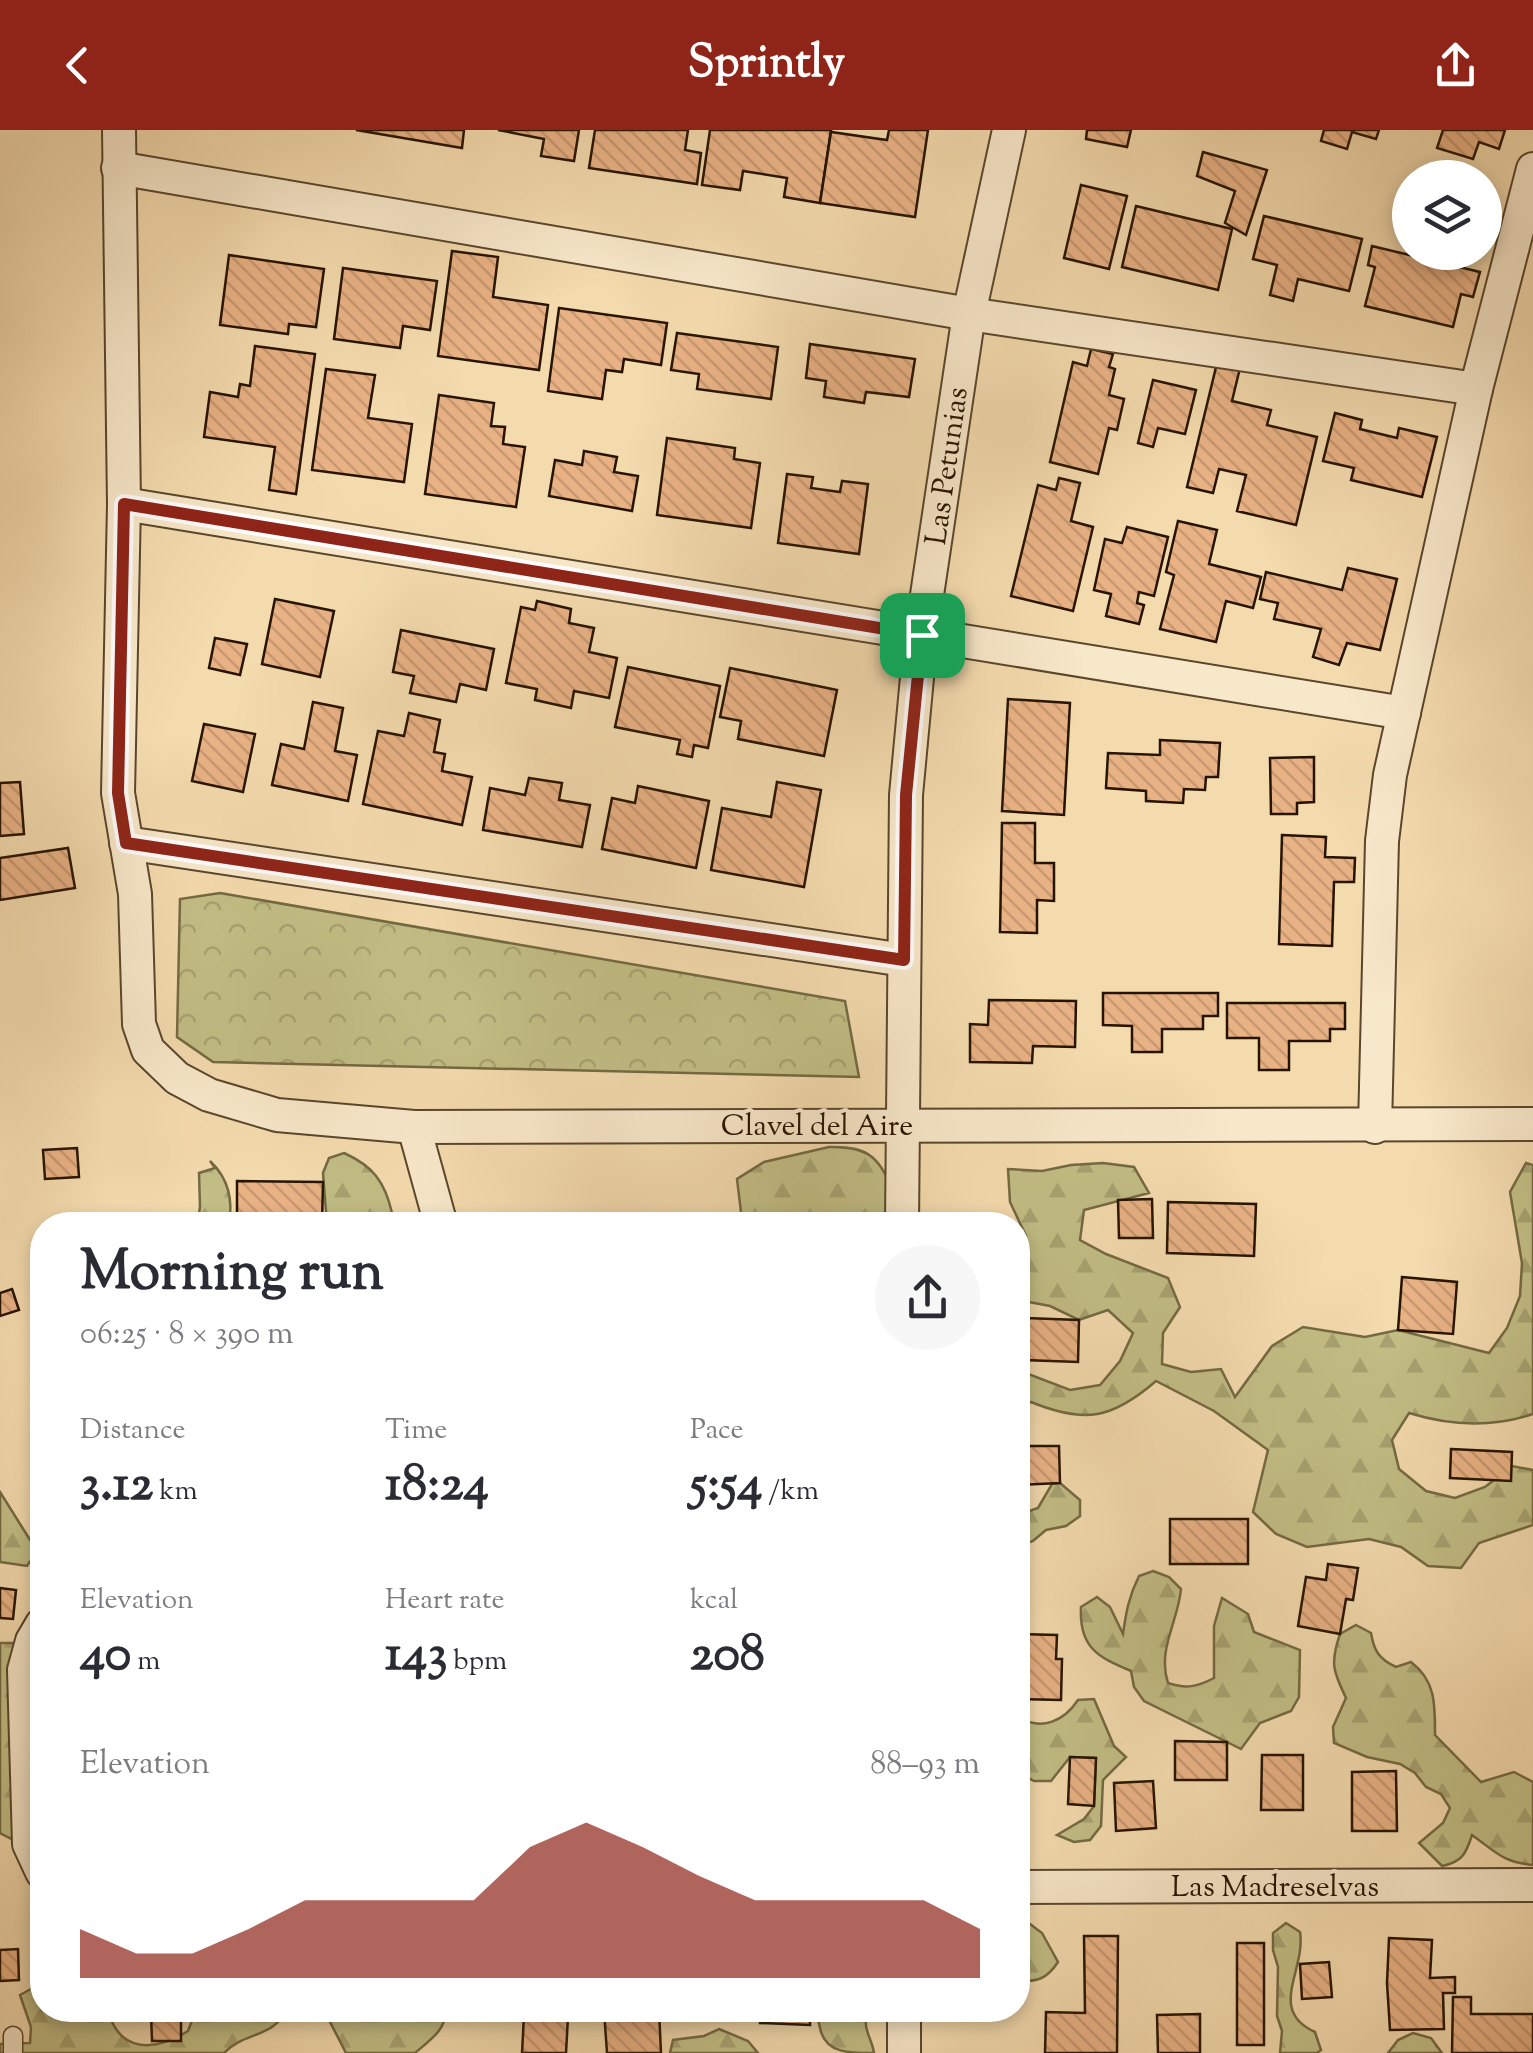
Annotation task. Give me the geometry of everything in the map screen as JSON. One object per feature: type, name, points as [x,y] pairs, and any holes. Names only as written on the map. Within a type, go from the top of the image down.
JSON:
[{"type":"street","points":[[118,130],[124,504],[118,793],[126,843],[904,960]]},
{"type":"street","name":"Las Petunias","points":[[902,1212],[906,795],[922,635],[969,314],[1009,130]]},
{"type":"street","points":[[118,168],[969,314],[1476,388]]},
{"type":"street","points":[[1375,1126],[1382,841],[1390,775],[1476,388],[1533,169]]},
{"type":"street","points":[[124,504],[1404,712]]},
{"type":"street","name":"Clavel del Aire","points":[[126,843],[135,894],[140,1024],[148,1050],[177,1078],[209,1095],[277,1115],[414,1127],[1533,1124]]},
{"type":"street","points":[[414,1127],[437,1212]]},
{"type":"street","points":[[30,1648],[24,1670],[30,1846]]},
{"type":"street","name":"Las Madreselvas","points":[[1030,1886],[1533,1884]]},
{"type":"street","points":[[904,2022],[904,2053]]},
{"type":"green space","points":[[220,893],[845,1001],[859,1077],[213,1062],[177,1037],[180,899]]},
{"type":"green space","points":[[829,1147],[855,1149],[879,1164],[896,1196],[885,1212],[741,1212],[737,1179],[764,1162]]},
{"type":"green space","points":[[344,1153],[370,1170],[386,1192],[392,1212],[326,1212],[323,1173],[329,1158]]},
{"type":"green space","points":[[210,1161],[222,1175],[228,1190],[230,1212],[199,1212],[199,1173],[215,1168]]},
{"type":"green space","points":[[1103,1163],[1134,1167],[1149,1193],[1084,1210],[1080,1240],[1168,1278],[1180,1307],[1163,1333],[1162,1364],[1191,1372],[1221,1369],[1235,1397],[1272,1346],[1303,1327],[1365,1337],[1398,1330],[1489,1353],[1507,1328],[1520,1296],[1522,1263],[1510,1192],[1526,1163],[1533,1165],[1533,1414],[1471,1424],[1409,1413],[1392,1440],[1399,1469],[1426,1491],[1455,1498],[1485,1487],[1512,1466],[1533,1470],[1533,1525],[1479,1543],[1461,1568],[1428,1566],[1401,1547],[1369,1539],[1307,1547],[1276,1534],[1253,1512],[1268,1450],[1214,1411],[1156,1381],[1126,1403],[1097,1414],[1067,1413],[1030,1403],[1030,1375],[1070,1390],[1100,1385],[1120,1361],[1133,1333],[1108,1310],[1079,1320],[1050,1306],[1030,1302],[1030,1212],[1015,1212],[1010,1202],[1008,1169],[1042,1171]]},
{"type":"green space","points":[[1060,1483],[1080,1500],[1080,1516],[1066,1526],[1046,1530],[1030,1542],[1030,1511],[1038,1508],[1052,1484]]},
{"type":"green space","points":[[0,1492],[30,1540],[30,1562],[27,1566],[0,1562]]},
{"type":"green space","points":[[1153,1571],[1169,1577],[1181,1589],[1166,1647],[1168,1683],[1191,1686],[1214,1678],[1214,1626],[1222,1598],[1248,1614],[1254,1632],[1300,1650],[1299,1697],[1291,1711],[1260,1723],[1241,1749],[1144,1701],[1134,1687],[1131,1671],[1100,1655],[1087,1641],[1081,1607],[1097,1597],[1110,1607],[1123,1634],[1128,1604],[1139,1576]]},
{"type":"green space","points":[[1356,1625],[1371,1633],[1376,1650],[1385,1661],[1396,1667],[1411,1662],[1419,1669],[1432,1694],[1435,1735],[1481,1782],[1514,1772],[1533,1782],[1533,1865],[1506,1859],[1472,1835],[1462,1856],[1442,1866],[1419,1843],[1443,1823],[1450,1808],[1441,1794],[1426,1787],[1415,1773],[1400,1764],[1367,1757],[1334,1743],[1333,1727],[1346,1698],[1336,1674],[1335,1652],[1340,1634]]},
{"type":"green space","points":[[0,1643],[30,1643],[30,1849],[0,1833]]},
{"type":"green space","points":[[1094,1699],[1114,1746],[1126,1757],[1103,1780],[1101,1826],[1090,1840],[1074,1842],[1057,1835],[1084,1819],[1094,1806],[1096,1758],[1070,1757],[1051,1781],[1034,1781],[1030,1779],[1030,1722],[1043,1724],[1059,1719],[1078,1700]]},
{"type":"green space","points":[[1286,1923],[1300,1932],[1292,1988],[1293,2013],[1315,2032],[1321,2050],[1317,2053],[1280,2053],[1282,2031],[1277,2016],[1278,1967],[1273,1933]]},
{"type":"green space","points":[[1030,1924],[1042,1933],[1058,1962],[1046,1976],[1030,1980]]},
{"type":"green space","points":[[30,1990],[30,2022],[112,2022],[120,2034],[139,2044],[175,2038],[188,2031],[191,2022],[278,2022],[224,2053],[0,2053],[0,2044],[30,2043],[31,2027],[20,1995]]},
{"type":"green space","points":[[330,2022],[443,2022],[415,2053],[346,2053]]},
{"type":"green space","points":[[818,2022],[866,2022],[874,2053],[834,2048]]},
{"type":"green space","points":[[719,2029],[748,2041],[758,2053],[670,2053],[673,2040],[704,2036]]},
{"type":"green space","points":[[1413,2033],[1431,2038],[1442,2053],[1388,2053],[1398,2040]]},
{"type":"building","points":[[356,130],[464,130],[462,148]]},
{"type":"building","points":[[498,130],[579,130],[574,161],[541,156],[544,139]]},
{"type":"building","points":[[595,130],[688,130],[685,150],[701,153],[697,184],[589,168]]},
{"type":"building","points":[[710,130],[831,130],[820,203],[784,197],[787,178],[743,171],[740,190],[702,185]]},
{"type":"building","points":[[889,130],[928,130],[915,217],[820,203],[831,132],[887,140]]},
{"type":"building","points":[[1087,130],[1131,130],[1127,147],[1086,139]]},
{"type":"building","points":[[1324,130],[1379,130],[1376,139],[1352,132],[1347,149],[1321,141]]},
{"type":"building","points":[[1443,130],[1505,130],[1499,149],[1479,142],[1473,159],[1437,148]]},
{"type":"building","points":[[1203,152],[1267,170],[1246,235],[1225,223],[1235,191],[1197,176]]},
{"type":"building","points":[[1081,185],[1127,196],[1109,269],[1064,258]]},
{"type":"building","points":[[1136,206],[1232,229],[1218,290],[1122,267]]},
{"type":"building","points":[[1264,216],[1362,239],[1349,291],[1298,279],[1293,301],[1270,295],[1277,265],[1253,259]]},
{"type":"building","points":[[1372,246],[1392,251],[1392,270],[1480,272],[1473,297],[1461,294],[1453,327],[1365,306],[1375,267],[1368,265]]},
{"type":"building","points":[[452,251],[498,257],[493,297],[548,305],[539,370],[438,356]]},
{"type":"building","points":[[229,255],[324,269],[316,327],[289,324],[288,334],[220,325]]},
{"type":"building","points":[[343,268],[437,281],[430,330],[403,326],[400,348],[334,339]]},
{"type":"building","points":[[559,308],[667,323],[661,365],[624,359],[622,372],[606,370],[602,399],[548,391]]},
{"type":"building","points":[[677,333],[778,347],[771,399],[697,389],[699,374],[671,370]]},
{"type":"building","points":[[810,344],[915,359],[909,397],[866,392],[864,403],[824,397],[826,381],[806,378]]},
{"type":"building","points":[[255,346],[315,354],[296,494],[269,490],[275,447],[204,437],[210,392],[238,397],[240,384],[250,386]]},
{"type":"building","points":[[1091,349],[1113,354],[1109,367],[1115,369],[1109,395],[1124,399],[1117,430],[1109,428],[1098,474],[1050,462],[1073,362],[1087,366]]},
{"type":"building","points":[[1217,363],[1240,368],[1232,401],[1271,410],[1267,425],[1317,437],[1296,525],[1237,511],[1246,475],[1219,469],[1213,493],[1187,487]]},
{"type":"building","points":[[326,369],[375,375],[368,418],[412,424],[404,482],[312,470]]},
{"type":"building","points":[[1153,380],[1196,390],[1185,434],[1158,428],[1153,447],[1138,443]]},
{"type":"building","points":[[439,395],[494,403],[491,426],[505,427],[503,444],[525,447],[516,507],[425,494]]},
{"type":"building","points":[[1335,413],[1362,420],[1360,429],[1397,438],[1399,428],[1437,437],[1422,497],[1351,480],[1354,468],[1323,461]]},
{"type":"building","points":[[667,438],[735,448],[734,459],[760,463],[751,528],[657,515]]},
{"type":"building","points":[[584,451],[617,457],[614,472],[638,476],[632,511],[549,496],[555,460],[582,465]]},
{"type":"building","points":[[787,474],[813,477],[811,488],[840,492],[842,481],[868,484],[859,554],[778,543]]},
{"type":"building","points":[[1059,478],[1080,483],[1071,521],[1093,527],[1073,611],[1011,596],[1038,485],[1056,490]]},
{"type":"building","points":[[1178,521],[1217,530],[1209,564],[1261,577],[1253,608],[1226,601],[1216,642],[1160,629],[1174,575],[1166,572]]},
{"type":"building","points":[[1127,527],[1168,537],[1154,596],[1139,592],[1137,603],[1144,605],[1139,624],[1106,616],[1111,594],[1094,590],[1105,539],[1122,543]]},
{"type":"building","points":[[1348,568],[1397,579],[1380,650],[1347,643],[1339,665],[1313,657],[1321,629],[1274,619],[1278,603],[1260,599],[1266,572],[1342,590]]},
{"type":"building","points":[[275,599],[334,611],[320,677],[262,664]]},
{"type":"building","points":[[537,601],[571,609],[569,623],[594,628],[589,652],[617,658],[609,698],[574,691],[571,708],[535,700],[537,689],[506,683],[521,607],[535,610]]},
{"type":"building","points":[[401,630],[494,649],[486,690],[460,684],[456,702],[410,693],[414,676],[393,672]]},
{"type":"building","points":[[215,638],[247,644],[240,675],[209,668]]},
{"type":"building","points":[[628,667],[720,686],[708,748],[694,745],[692,757],[677,754],[680,740],[615,727]]},
{"type":"building","points":[[730,668],[837,690],[824,756],[738,739],[741,721],[720,717]]},
{"type":"building","points":[[1008,699],[1070,703],[1064,815],[1002,811]]},
{"type":"building","points":[[313,702],[343,708],[335,751],[357,755],[348,801],[272,785],[281,744],[304,749]]},
{"type":"building","points":[[409,713],[440,720],[434,752],[445,754],[442,771],[472,777],[462,825],[363,804],[378,731],[404,736]]},
{"type":"building","points":[[204,724],[255,734],[243,792],[192,781]]},
{"type":"building","points":[[1160,740],[1220,743],[1218,777],[1206,777],[1205,790],[1184,789],[1183,803],[1146,801],[1146,791],[1106,788],[1108,753],[1160,755]]},
{"type":"building","points":[[1314,757],[1314,802],[1297,803],[1297,814],[1271,814],[1270,758]]},
{"type":"building","points":[[529,778],[562,783],[559,800],[590,805],[582,847],[483,830],[490,788],[525,795]]},
{"type":"building","points":[[20,782],[24,834],[0,836],[0,783]]},
{"type":"building","points":[[777,782],[821,790],[804,887],[711,870],[722,808],[771,817]]},
{"type":"building","points":[[638,786],[709,801],[696,868],[602,849],[612,798],[635,803]]},
{"type":"building","points":[[1002,823],[1035,823],[1035,863],[1054,863],[1054,901],[1037,900],[1037,933],[1000,932]]},
{"type":"building","points":[[1282,835],[1326,837],[1325,857],[1355,858],[1354,882],[1334,882],[1332,946],[1279,944]]},
{"type":"building","points":[[68,848],[75,888],[0,900],[0,858]]},
{"type":"building","points":[[1103,993],[1218,993],[1218,1016],[1203,1016],[1203,1029],[1162,1029],[1162,1052],[1132,1052],[1132,1026],[1103,1025]]},
{"type":"building","points":[[989,1000],[1076,1001],[1075,1047],[1033,1046],[1032,1063],[970,1062],[970,1024],[988,1025]]},
{"type":"building","points":[[1227,1003],[1345,1003],[1345,1029],[1330,1029],[1330,1041],[1289,1041],[1289,1070],[1259,1070],[1259,1038],[1227,1038]]},
{"type":"building","points":[[77,1148],[79,1177],[45,1179],[43,1150]]},
{"type":"building","points":[[237,1181],[323,1182],[322,1212],[237,1212]]},
{"type":"building","points":[[1152,1199],[1153,1238],[1119,1238],[1118,1200]]},
{"type":"building","points":[[1168,1202],[1256,1204],[1254,1256],[1167,1253]]},
{"type":"building","points":[[1402,1277],[1457,1282],[1453,1334],[1398,1330]]},
{"type":"building","points":[[12,1289],[19,1310],[0,1316],[0,1293]]},
{"type":"building","points":[[1030,1318],[1079,1320],[1078,1362],[1030,1360]]},
{"type":"building","points":[[1030,1446],[1059,1446],[1060,1483],[1030,1484]]},
{"type":"building","points":[[1451,1449],[1512,1452],[1511,1481],[1450,1478]]},
{"type":"building","points":[[1170,1519],[1248,1519],[1248,1564],[1170,1564]]},
{"type":"building","points":[[1328,1564],[1358,1568],[1353,1600],[1346,1599],[1340,1634],[1298,1626],[1306,1577],[1326,1580]]},
{"type":"building","points":[[0,1588],[16,1590],[13,1619],[0,1618]]},
{"type":"building","points":[[1030,1634],[1057,1635],[1056,1659],[1062,1659],[1061,1700],[1030,1699]]},
{"type":"building","points":[[1175,1741],[1227,1742],[1227,1780],[1175,1780]]},
{"type":"building","points":[[1262,1755],[1303,1755],[1303,1810],[1261,1810]]},
{"type":"building","points":[[1070,1757],[1096,1758],[1094,1806],[1068,1804]]},
{"type":"building","points":[[1396,1771],[1397,1831],[1352,1831],[1352,1772]]},
{"type":"building","points":[[1153,1781],[1156,1828],[1116,1831],[1114,1783]]},
{"type":"building","points":[[1084,1936],[1118,1936],[1117,2053],[1045,2053],[1046,2012],[1085,2013]]},
{"type":"building","points":[[1389,1938],[1432,1940],[1430,1978],[1455,1977],[1455,1993],[1443,1993],[1444,2029],[1390,2030]]},
{"type":"building","points":[[1237,1943],[1264,1943],[1264,2045],[1237,2045]]},
{"type":"building","points":[[18,1949],[19,1980],[0,1981],[0,1950]]},
{"type":"building","points":[[1329,1962],[1332,1997],[1302,1999],[1300,1964]]},
{"type":"building","points":[[1453,1997],[1471,1997],[1471,2014],[1533,2014],[1533,2053],[1452,2053]]},
{"type":"building","points":[[1200,2014],[1200,2053],[1158,2053],[1157,2015]]},
{"type":"building","points":[[151,2022],[181,2022],[181,2041],[152,2041]]},
{"type":"building","points":[[524,2022],[568,2022],[566,2053],[522,2053]]},
{"type":"building","points":[[605,2022],[660,2022],[661,2053],[607,2053]]},
{"type":"building","points":[[810,2022],[810,2025],[760,2023]]},
{"type":"route","points":[[124,504],[922,635],[906,795],[904,960],[126,843],[118,793],[124,504]]}]
